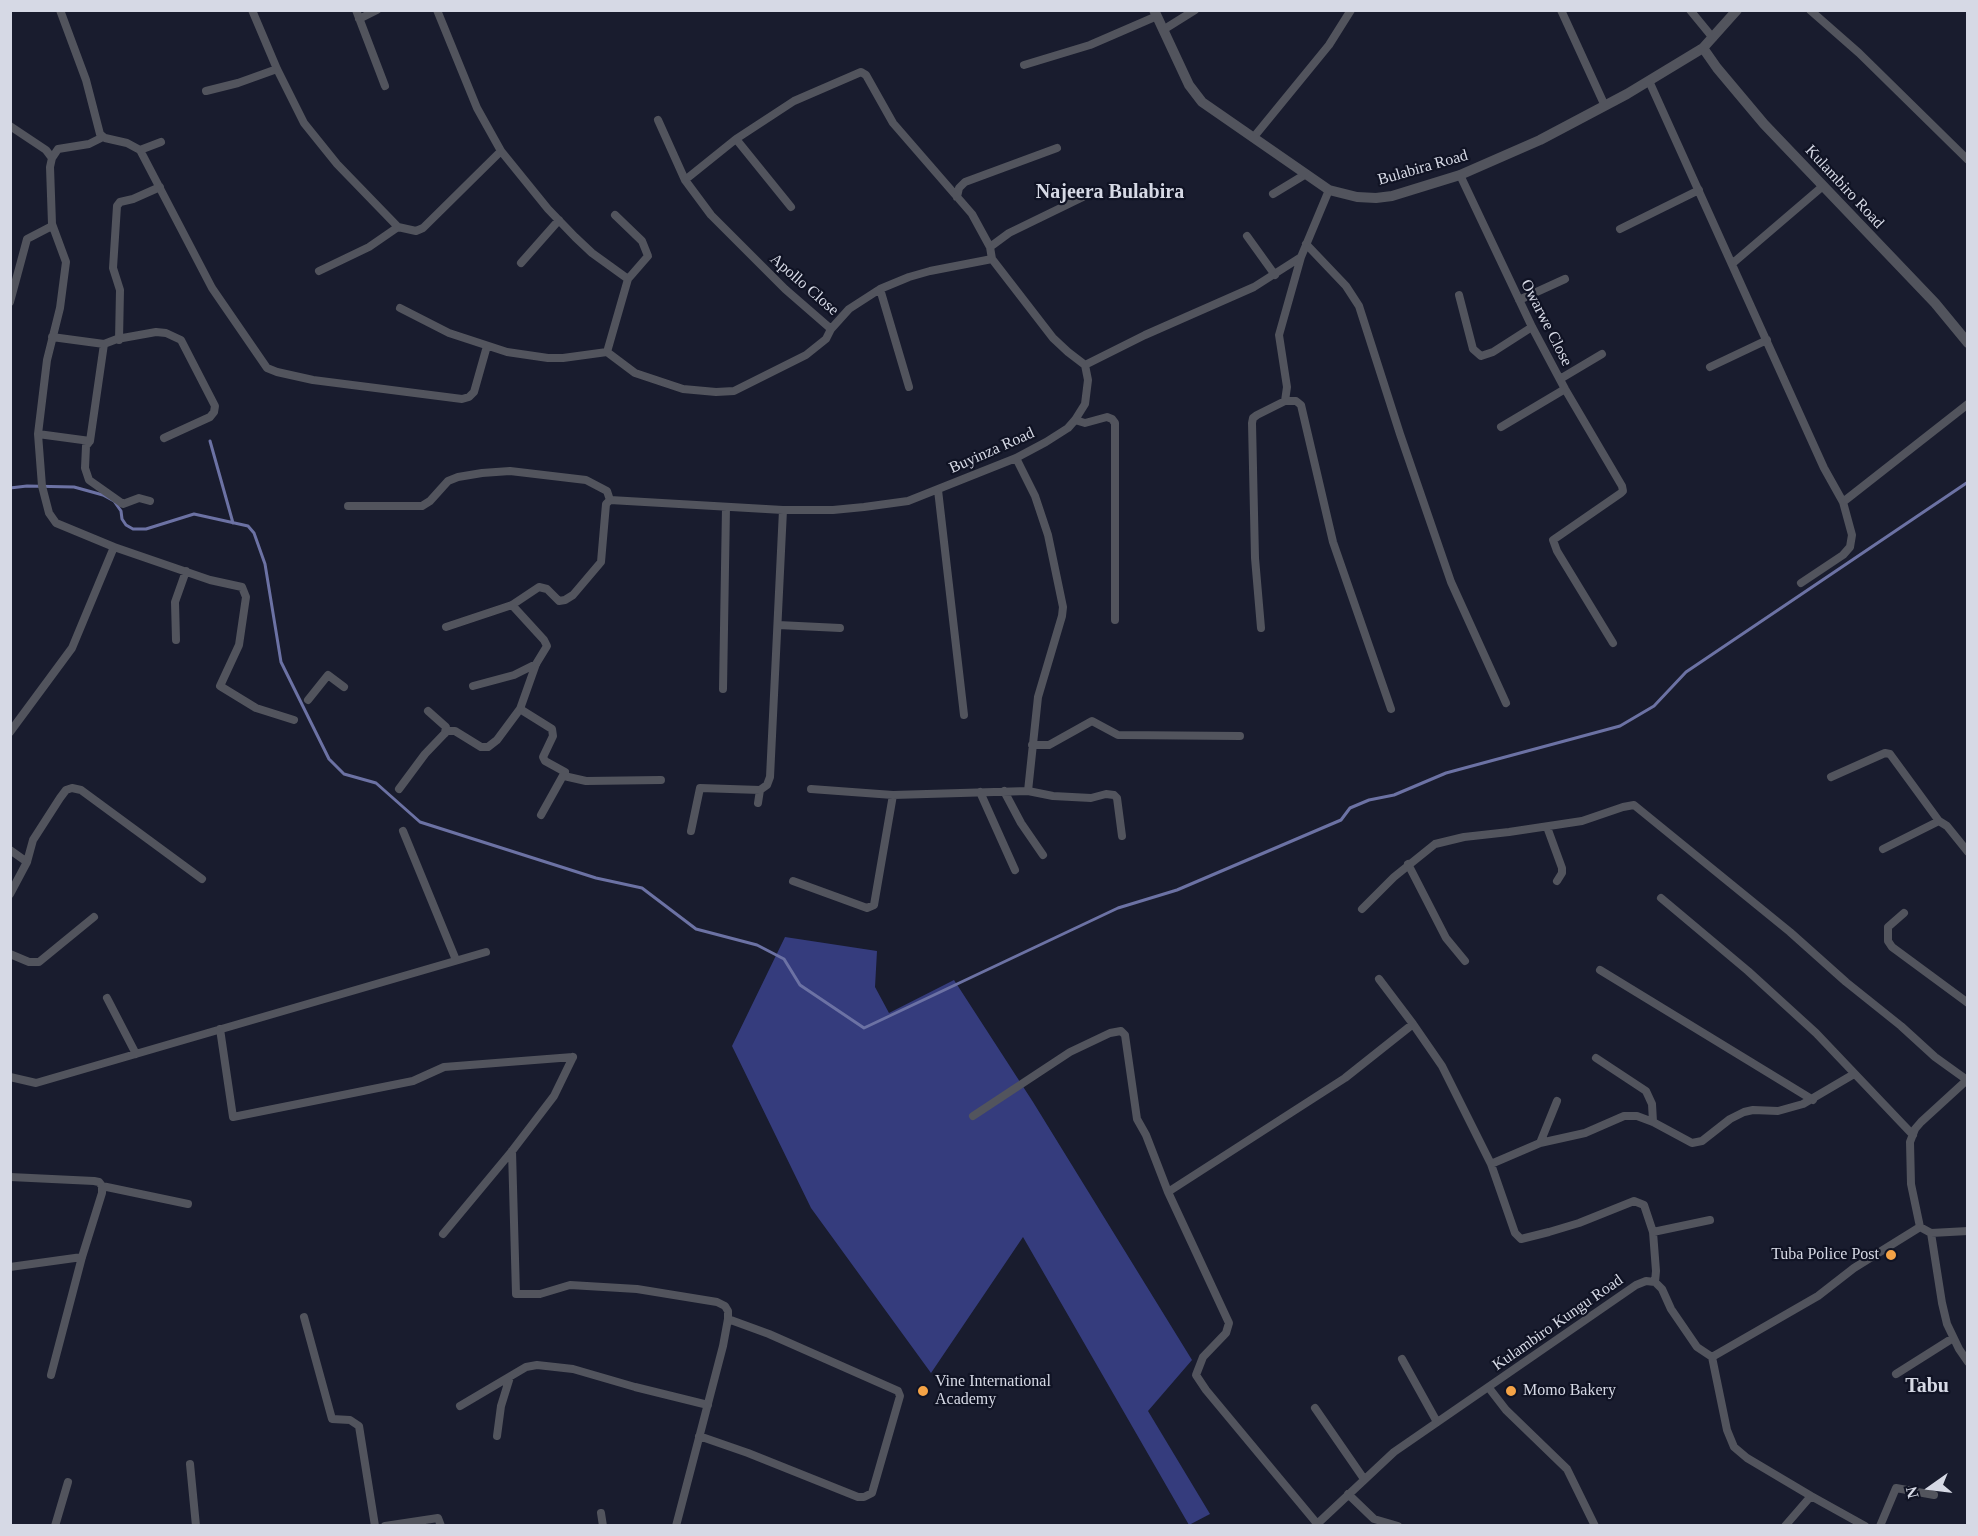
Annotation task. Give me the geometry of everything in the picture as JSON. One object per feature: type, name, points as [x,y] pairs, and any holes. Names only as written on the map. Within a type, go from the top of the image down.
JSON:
[{"type":"street","points":[[60,10],[86,80],[98,132],[103,137],[140,150],[161,142]]},
{"type":"street","points":[[252,10],[277,69],[304,123],[337,164],[398,227],[416,231],[423,228],[501,151]]},
{"type":"street","points":[[377,10],[357,14],[385,86]]},
{"type":"street","points":[[437,10],[477,108],[501,151],[559,220],[592,253],[628,279]]},
{"type":"street","points":[[1163,30],[1195,10]]},
{"type":"street","points":[[1253,138],[1329,45],[1352,10]]},
{"type":"street","points":[[1561,10],[1605,106]]},
{"type":"street","points":[[1690,10],[1713,38]]},
{"type":"street","name":"Bulabira Road","points":[[1156,13],[1189,85],[1202,102],[1329,190],[1357,197],[1376,198],[1392,196],[1460,175],[1509,155],[1605,106],[1703,48],[1737,10]]},
{"type":"street","points":[[1810,10],[1860,53],[1968,160]]},
{"type":"street","points":[[1024,65],[1090,45],[1156,13]]},
{"type":"street","name":"Kulambiro Road","points":[[1703,48],[1764,124],[1935,303],[1968,343]]},
{"type":"street","points":[[206,91],[238,83],[277,69]]},
{"type":"street","points":[[685,180],[736,139],[794,101],[861,72],[866,75],[893,123],[972,214],[990,247],[992,259],[1053,338],[1085,365],[1088,380],[1085,404],[1076,420],[1085,423],[1107,417],[1115,423],[1115,620]]},
{"type":"street","points":[[1649,81],[1824,468],[1843,502],[1852,535],[1851,547],[1843,555],[1801,583]]},
{"type":"street","name":"Apollo Close","points":[[658,120],[685,180],[711,215],[747,253],[831,329],[849,309],[880,289],[930,271],[992,259]]},
{"type":"street","points":[[10,126],[46,150],[52,158]]},
{"type":"street","points":[[103,137],[89,144],[58,149],[52,158],[52,226],[66,262],[61,300],[45,377],[38,434],[42,486],[53,521],[114,547],[218,582],[242,587],[245,593],[238,645],[220,686],[256,708],[294,720]]},
{"type":"street","points":[[736,139],[791,207]]},
{"type":"street","points":[[957,197],[959,188],[965,182],[1057,148]]},
{"type":"street","points":[[140,150],[212,288],[267,368],[313,380],[462,399],[474,392],[487,346]]},
{"type":"street","points":[[1273,194],[1306,174]]},
{"type":"street","name":"Owarwe Close","points":[[1460,175],[1532,327],[1623,488],[1621,493],[1555,538],[1553,542],[1613,643]]},
{"type":"street","points":[[1733,263],[1823,186]]},
{"type":"street","points":[[119,340],[120,290],[113,268],[117,206],[120,202],[160,187]]},
{"type":"street","points":[[1286,401],[1287,387],[1279,339],[1301,257],[1329,190]]},
{"type":"street","points":[[1620,230],[1699,190]]},
{"type":"street","points":[[990,247],[1009,233],[1083,197]]},
{"type":"street","points":[[607,352],[628,279],[648,255],[642,241],[615,215]]},
{"type":"street","points":[[521,263],[559,220]]},
{"type":"street","points":[[10,302],[27,239],[52,226]]},
{"type":"street","points":[[319,271],[376,243],[398,227]]},
{"type":"street","points":[[1247,236],[1275,275]]},
{"type":"street","points":[[1306,244],[1346,286],[1359,306],[1403,444],[1451,582],[1506,703]]},
{"type":"street","points":[[1085,365],[1145,335],[1254,287],[1301,257]]},
{"type":"street","points":[[1519,300],[1565,279]]},
{"type":"street","points":[[880,289],[909,387]]},
{"type":"street","points":[[1459,295],[1473,349],[1481,356],[1493,352],[1532,327]]},
{"type":"street","points":[[399,308],[449,333],[487,346],[548,358],[577,358],[607,352]]},
{"type":"street","points":[[607,352],[627,369],[650,379],[682,389],[726,393],[741,390],[806,355],[818,347],[831,329]]},
{"type":"street","points":[[52,337],[104,344],[156,332],[166,333],[181,340],[215,406],[210,417],[164,438]]},
{"type":"street","points":[[1710,367],[1767,340]]},
{"type":"street","points":[[104,344],[90,441],[86,447],[85,468],[89,480],[123,504],[139,498],[150,501]]},
{"type":"street","points":[[1560,379],[1602,354]]},
{"type":"street","points":[[1501,428],[1565,389]]},
{"type":"street","points":[[1261,628],[1256,558],[1252,418],[1286,401],[1296,401],[1302,405],[1330,535],[1390,709]]},
{"type":"street","points":[[1843,502],[1968,404]]},
{"type":"street","name":"Buyinza Road","points":[[610,500],[783,510],[833,510],[897,503],[938,490],[1016,458],[1046,442],[1076,420]]},
{"type":"street","points":[[38,434],[90,441]]},
{"type":"street","points":[[1016,458],[1035,496],[1048,535],[1063,607],[1041,681],[1035,715],[1028,791]]},
{"type":"street","points":[[348,506],[422,506],[430,501],[448,481],[458,477],[510,471],[586,480],[607,491],[610,500],[606,504],[601,562],[573,595],[559,601],[546,589],[539,587],[513,605],[446,627]]},
{"type":"street","points":[[938,490],[964,715]]},
{"type":"street","points":[[723,689],[726,507]]},
{"type":"street","points":[[692,831],[700,788],[760,790],[767,785],[771,771],[783,510]]},
{"type":"street","points":[[10,732],[72,648],[114,547]]},
{"type":"street","points":[[176,640],[174,611],[186,571]]},
{"type":"street","points":[[399,789],[424,754],[445,733],[452,730],[479,746],[488,747],[497,740],[520,709],[536,664],[546,649],[546,644],[513,605]]},
{"type":"street","points":[[778,625],[840,628]]},
{"type":"street","points":[[473,686],[514,675],[536,664]]},
{"type":"street","points":[[308,700],[328,675],[344,687]]},
{"type":"street","points":[[520,709],[553,731],[543,757],[545,761],[563,770],[564,776],[541,815]]},
{"type":"street","points":[[428,711],[446,727],[445,733]]},
{"type":"street","points":[[1032,746],[1048,745],[1092,721],[1118,735],[1240,736]]},
{"type":"street","points":[[1831,777],[1885,753],[1890,754],[1939,821],[1947,826],[1968,852]]},
{"type":"street","points":[[564,776],[586,781],[661,780]]},
{"type":"street","points":[[10,894],[27,862],[33,840],[66,790],[72,788],[81,790],[202,879]]},
{"type":"street","points":[[811,789],[893,795],[1028,791],[1053,796],[1091,798],[1106,794],[1114,795],[1117,798],[1122,836]]},
{"type":"street","points":[[758,803],[760,790]]},
{"type":"street","points":[[1004,791],[1025,831],[1043,855]]},
{"type":"street","points":[[1011,805],[1016,791]]},
{"type":"street","points":[[980,792],[1015,870]]},
{"type":"street","points":[[793,880],[867,908],[874,905],[893,795]]},
{"type":"street","points":[[1362,909],[1408,864],[1435,844],[1451,839],[1582,821],[1634,805],[1790,932],[1935,1057],[1967,1080],[1921,1122],[1910,1142],[1911,1175],[1920,1227]]},
{"type":"street","points":[[1883,849],[1939,821]]},
{"type":"street","points":[[1546,826],[1562,868],[1557,881]]},
{"type":"street","points":[[403,831],[456,960]]},
{"type":"street","points":[[10,850],[27,862]]},
{"type":"street","points":[[1408,864],[1450,945],[1465,961]]},
{"type":"street","points":[[1661,898],[1748,971],[1816,1033],[1913,1135]]},
{"type":"street","points":[[1904,913],[1888,927],[1888,941],[1892,947],[1910,963],[1968,1004]]},
{"type":"street","points":[[10,954],[29,962],[39,962],[94,917]]},
{"type":"street","points":[[10,1077],[36,1083],[486,952]]},
{"type":"street","points":[[1600,970],[1813,1100]]},
{"type":"street","points":[[1379,979],[1442,1066],[1491,1164],[1515,1233],[1521,1239],[1549,1233],[1634,1201],[1644,1205],[1653,1232],[1655,1282],[1662,1289],[1671,1309],[1697,1347],[1712,1357]]},
{"type":"street","points":[[107,998],[136,1054]]},
{"type":"street","points":[[1168,1192],[1345,1078],[1413,1024]]},
{"type":"street","points":[[220,1029],[233,1117],[413,1081],[444,1068],[573,1057],[554,1096],[443,1234]]},
{"type":"street","points":[[973,1116],[1070,1052],[1110,1033],[1121,1031],[1126,1041],[1137,1119],[1229,1323],[1226,1333],[1203,1357],[1196,1371],[1198,1380],[1318,1525]]},
{"type":"street","points":[[1596,1058],[1646,1091],[1652,1104],[1653,1122]]},
{"type":"street","points":[[1491,1164],[1540,1143],[1585,1133],[1624,1116],[1637,1116],[1692,1143],[1698,1142],[1707,1139],[1730,1119],[1744,1112],[1753,1110],[1778,1112],[1813,1100],[1854,1074]]},
{"type":"street","points":[[1540,1143],[1557,1101]]},
{"type":"street","points":[[512,1151],[516,1294],[540,1294],[570,1285],[637,1289],[717,1302],[725,1306],[728,1319],[676,1526]]},
{"type":"street","points":[[10,1177],[94,1181],[99,1182],[102,1186],[188,1204]]},
{"type":"street","points":[[51,1375],[82,1257],[102,1193],[102,1186]]},
{"type":"street","points":[[1653,1232],[1710,1220]]},
{"type":"street","points":[[1920,1227],[1931,1233],[1968,1231]]},
{"type":"street","points":[[1712,1357],[1818,1296],[1854,1268],[1920,1227]]},
{"type":"street","points":[[1931,1233],[1941,1304],[1953,1338],[1968,1362]]},
{"type":"street","points":[[10,1267],[82,1257]]},
{"type":"street","name":"Kulambiro Kungu Road","points":[[1318,1525],[1394,1452],[1489,1388],[1626,1290],[1646,1281],[1655,1282]]},
{"type":"street","points":[[304,1317],[332,1419],[350,1420],[359,1426],[375,1526]]},
{"type":"street","points":[[699,1436],[858,1497],[864,1497],[872,1492],[900,1396],[898,1391],[769,1334],[728,1319]]},
{"type":"street","points":[[1896,1374],[1953,1338]]},
{"type":"street","points":[[1712,1357],[1727,1430],[1734,1447],[1747,1458],[1861,1524]]},
{"type":"street","points":[[1402,1359],[1437,1422]]},
{"type":"street","points":[[460,1406],[526,1367],[551,1365],[708,1405]]},
{"type":"street","points":[[497,1436],[501,1406],[510,1377]]},
{"type":"street","points":[[1489,1388],[1506,1410],[1567,1469],[1595,1526]]},
{"type":"street","points":[[1315,1408],[1364,1479]]},
{"type":"street","points":[[190,1464],[196,1526]]},
{"type":"street","points":[[55,1526],[68,1482]]},
{"type":"street","points":[[1880,1526],[1896,1488],[1934,1495]]},
{"type":"street","points":[[1348,1494],[1374,1519],[1398,1526]]},
{"type":"street","points":[[1785,1526],[1811,1496]]},
{"type":"street","points":[[601,1513],[603,1526]]},
{"type":"street","points":[[385,1526],[438,1518],[441,1526]]},
{"type":"shaded area","points":[[785,937],[877,951],[875,987],[889,1013],[954,980],[1033,1102],[1192,1360],[1148,1411],[1210,1514],[1189,1525],[1023,1237],[931,1373],[811,1208],[732,1046]]},
{"type":"waterway","points":[[210,441],[233,523]]},
{"type":"waterway","points":[[10,488],[74,487],[103,495],[114,501],[126,525],[133,529],[146,529],[194,514],[248,526],[254,533],[265,564],[281,662],[329,759],[344,774],[376,783],[420,822],[596,878],[642,888],[696,929],[757,945],[784,959],[800,985],[864,1028],[1118,908],[1177,890],[1341,820],[1350,808],[1369,800],[1394,795],[1446,773],[1620,726],[1654,706],[1686,672],[1968,482]]},
{"type":"place","name":"Tuba Police Post","points":[[1891,1255]]},
{"type":"place","name":"Vine International Academy","points":[[923,1391]]},
{"type":"place","name":"Momo Bakery","points":[[1511,1391]]},
{"type":"district","name":"Najeera Bulabira","points":[[1110,193]]},
{"type":"district","name":"Tabu","points":[[1927,1387]]}]
